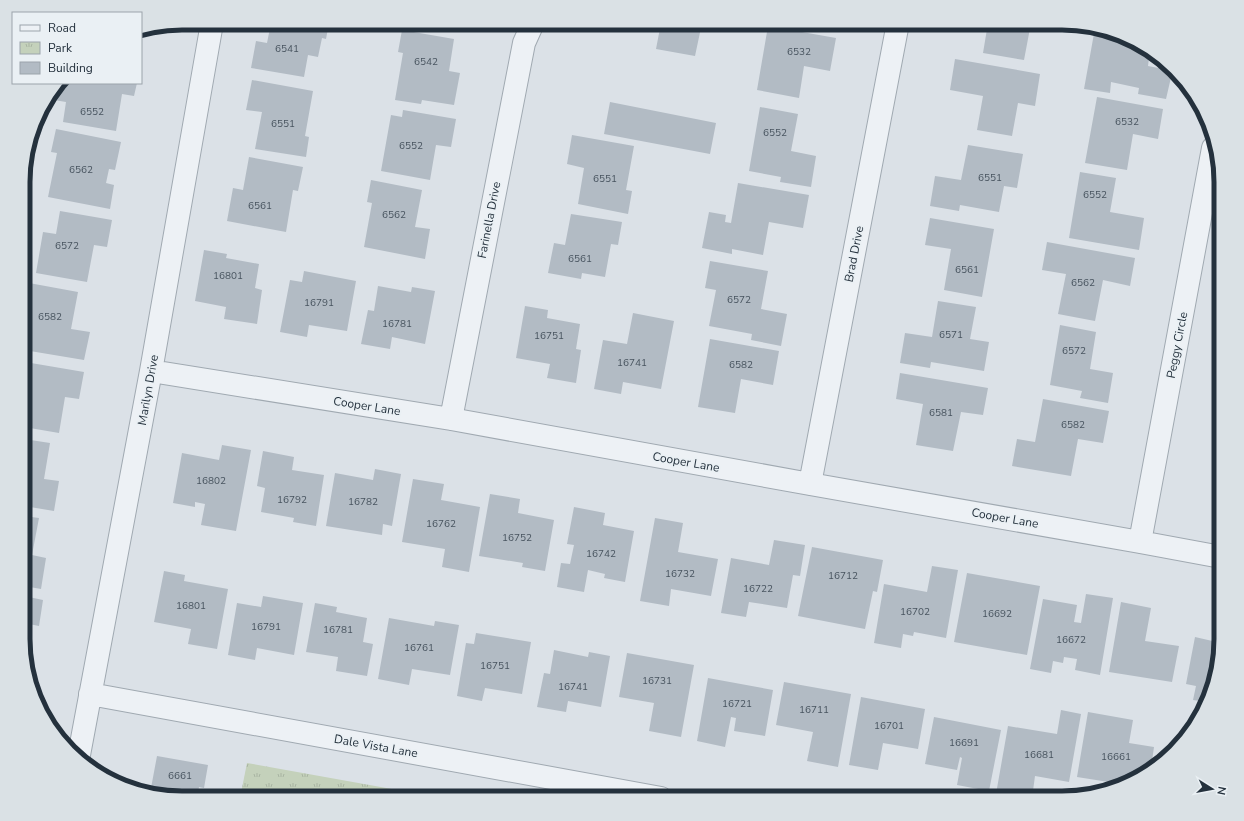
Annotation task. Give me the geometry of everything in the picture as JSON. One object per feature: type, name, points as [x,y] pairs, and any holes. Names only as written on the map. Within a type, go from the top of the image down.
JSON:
[{"type":"street","name":"Marilyn Drive","points":[[80,751],[151,371],[211,30]]},
{"type":"street","name":"Farinella Drive","points":[[451,419],[524,43],[529,30]]},
{"type":"street","name":"Brad Drive","points":[[810,484],[897,30]]},
{"type":"street","name":"Peggy Circle","points":[[1140,542],[1212,156]]},
{"type":"street","name":"Cooper Lane","points":[[151,371],[451,419],[1214,556]]},
{"type":"street","name":"Dale Vista Lane","points":[[90,694],[623,791]]},
{"type":"green space","points":[[247,763],[403,791],[241,791]]},
{"type":"building","points":[[270,30],[328,30],[326,39],[322,38],[318,57],[308,55],[304,77],[251,68],[256,41],[267,43]]},
{"type":"building","points":[[402,30],[454,39],[449,71],[460,73],[454,105],[422,100],[421,104],[395,100],[403,53],[398,52]]},
{"type":"building","points":[[660,30],[701,30],[695,56],[656,49]]},
{"type":"building","points":[[767,30],[791,30],[836,38],[830,71],[804,66],[799,98],[757,90]]},
{"type":"building","points":[[987,30],[1030,30],[1024,60],[983,53]]},
{"type":"building","points":[[1094,34],[1111,38],[1138,50],[1149,58],[1148,66],[1163,69],[1171,77],[1166,99],[1138,94],[1139,88],[1111,82],[1110,93],[1084,89]]},
{"type":"building","points":[[955,59],[1040,74],[1035,106],[1018,103],[1012,136],[977,130],[983,96],[950,90]]},
{"type":"building","points":[[252,80],[313,91],[305,136],[309,137],[306,157],[255,149],[262,112],[246,110]]},
{"type":"building","points":[[66,84],[137,84],[134,96],[122,94],[116,131],[63,122],[66,102],[54,100]]},
{"type":"building","points":[[1097,97],[1163,109],[1158,139],[1133,134],[1127,170],[1085,163]]},
{"type":"building","points":[[610,102],[716,123],[710,154],[604,134]]},
{"type":"building","points":[[760,107],[798,114],[791,151],[816,156],[811,187],[780,182],[781,177],[749,171]]},
{"type":"building","points":[[403,110],[456,119],[451,147],[436,145],[430,180],[381,171],[391,115],[402,117]]},
{"type":"building","points":[[56,129],[121,142],[115,170],[109,169],[106,183],[114,185],[110,209],[48,197],[57,153],[51,152]]},
{"type":"building","points":[[572,135],[634,146],[626,190],[632,191],[628,214],[578,204],[584,168],[567,164]]},
{"type":"building","points":[[968,145],[1023,154],[1017,188],[1004,186],[999,212],[960,205],[959,211],[930,206],[935,176],[961,180]]},
{"type":"building","points":[[249,157],[303,167],[298,191],[293,190],[286,232],[227,221],[233,188],[243,190]]},
{"type":"building","points":[[1080,172],[1116,178],[1110,212],[1144,218],[1139,250],[1069,238]]},
{"type":"building","points":[[371,180],[422,190],[415,227],[430,229],[425,259],[364,247],[372,203],[367,202]]},
{"type":"building","points":[[738,183],[809,195],[803,228],[769,222],[763,255],[732,249],[732,254],[702,248],[709,212],[726,215],[725,222],[731,223]]},
{"type":"building","points":[[60,211],[112,220],[107,247],[94,245],[87,282],[36,273],[43,232],[56,234]]},
{"type":"building","points":[[571,214],[622,222],[618,245],[611,244],[605,277],[582,273],[581,279],[548,273],[554,243],[565,245]]},
{"type":"building","points":[[930,218],[994,229],[982,297],[944,290],[951,249],[925,245]]},
{"type":"building","points":[[1047,242],[1135,258],[1130,286],[1103,280],[1095,321],[1058,314],[1066,274],[1042,270]]},
{"type":"building","points":[[204,250],[227,254],[226,258],[259,264],[255,288],[262,290],[257,324],[224,319],[226,307],[195,301]]},
{"type":"building","points":[[710,261],[768,271],[761,309],[787,314],[781,346],[751,340],[752,334],[709,326],[716,290],[705,288]]},
{"type":"building","points":[[304,271],[356,281],[347,331],[309,325],[307,337],[280,332],[290,280],[302,282]]},
{"type":"building","points":[[30,283],[78,292],[71,329],[90,332],[84,360],[30,351]]},
{"type":"building","points":[[378,286],[411,292],[412,287],[435,291],[425,344],[392,337],[390,349],[361,344],[368,310],[374,311]]},
{"type":"building","points":[[938,301],[976,307],[970,339],[989,342],[984,371],[931,362],[930,368],[900,363],[905,333],[932,337]]},
{"type":"building","points":[[525,306],[548,310],[547,318],[580,324],[576,349],[581,350],[576,383],[547,378],[550,364],[516,358]]},
{"type":"building","points":[[633,313],[674,321],[661,389],[623,382],[621,394],[594,389],[603,340],[627,344]]},
{"type":"building","points":[[1060,325],[1096,332],[1090,369],[1113,373],[1108,403],[1080,398],[1082,391],[1050,385]]},
{"type":"building","points":[[710,339],[779,351],[773,385],[741,379],[735,413],[698,407]]},
{"type":"building","points":[[31,363],[84,372],[79,399],[65,397],[59,433],[30,428]]},
{"type":"building","points":[[900,373],[988,388],[983,415],[961,412],[953,451],[916,445],[923,404],[896,399]]},
{"type":"building","points":[[1043,399],[1109,411],[1103,443],[1078,439],[1071,476],[1012,466],[1017,439],[1035,442]]},
{"type":"building","points":[[30,440],[50,443],[44,479],[59,481],[54,511],[30,507]]},
{"type":"building","points":[[222,445],[251,450],[236,531],[201,525],[205,504],[195,502],[195,507],[173,503],[182,453],[219,460]]},
{"type":"building","points":[[263,451],[294,457],[292,470],[324,475],[316,526],[293,522],[294,518],[261,512],[265,488],[257,486]]},
{"type":"building","points":[[375,469],[401,474],[392,526],[383,524],[382,535],[326,526],[335,473],[373,480]]},
{"type":"building","points":[[413,479],[444,484],[441,500],[480,507],[469,572],[442,567],[445,549],[402,542]]},
{"type":"building","points":[[490,494],[520,499],[518,513],[554,520],[545,571],[522,567],[523,563],[479,556]]},
{"type":"building","points":[[574,507],[605,513],[603,525],[634,531],[625,582],[604,578],[605,574],[588,570],[584,592],[557,587],[561,563],[570,564],[574,545],[567,544]]},
{"type":"building","points":[[30,517],[39,518],[32,555],[46,558],[41,589],[30,587]]},
{"type":"building","points":[[655,518],[683,523],[678,552],[718,559],[711,596],[671,589],[669,606],[640,601]]},
{"type":"building","points":[[774,540],[805,545],[800,576],[793,575],[787,608],[749,602],[746,617],[721,613],[731,558],[769,565]]},
{"type":"building","points":[[812,547],[883,560],[877,592],[873,591],[865,629],[798,616]]},
{"type":"building","points":[[932,566],[958,570],[946,638],[914,632],[913,636],[903,634],[901,648],[874,643],[884,584],[927,592]]},
{"type":"building","points":[[164,571],[185,575],[184,581],[228,589],[217,649],[188,644],[191,629],[154,622]]},
{"type":"building","points":[[967,573],[1040,586],[1027,655],[954,642]]},
{"type":"building","points":[[1086,594],[1113,598],[1100,675],[1075,670],[1077,659],[1064,657],[1063,663],[1053,661],[1051,673],[1030,669],[1043,599],[1077,605],[1074,622],[1081,623]]},
{"type":"building","points":[[263,596],[303,603],[294,655],[257,648],[255,660],[228,655],[237,603],[261,607]]},
{"type":"building","points":[[30,597],[43,600],[39,626],[30,624]]},
{"type":"building","points":[[1121,602],[1151,608],[1145,641],[1179,646],[1172,682],[1109,672]]},
{"type":"building","points":[[315,603],[337,607],[336,612],[367,618],[363,642],[373,644],[367,676],[336,671],[338,657],[306,652]]},
{"type":"building","points":[[389,618],[434,626],[435,621],[459,625],[450,675],[412,669],[409,685],[378,679]]},
{"type":"building","points":[[476,633],[531,642],[522,694],[485,688],[482,701],[457,696],[466,643],[474,644]]},
{"type":"building","points":[[1195,637],[1214,641],[1213,659],[1209,678],[1200,701],[1193,700],[1196,686],[1186,684]]},
{"type":"building","points":[[554,650],[588,657],[589,652],[610,656],[601,707],[568,701],[566,712],[537,707],[544,673],[550,674]]},
{"type":"building","points":[[627,653],[694,665],[681,737],[649,731],[654,703],[619,697]]},
{"type":"building","points":[[708,678],[773,690],[765,736],[734,731],[736,718],[731,717],[725,747],[697,741]]},
{"type":"building","points":[[784,682],[851,694],[838,767],[807,761],[813,732],[776,725]]},
{"type":"building","points":[[861,697],[925,709],[918,749],[883,743],[878,770],[849,765]]},
{"type":"building","points":[[1061,710],[1081,714],[1069,782],[1035,776],[1033,791],[997,791],[1008,726],[1057,734]]},
{"type":"building","points":[[1088,712],[1133,720],[1129,743],[1154,747],[1152,761],[1138,771],[1112,783],[1077,777]]},
{"type":"building","points":[[934,717],[1001,730],[989,791],[957,785],[962,758],[960,757],[957,770],[925,764]]},
{"type":"building","points":[[157,756],[208,765],[204,788],[199,787],[198,791],[172,791],[151,788]]}]
